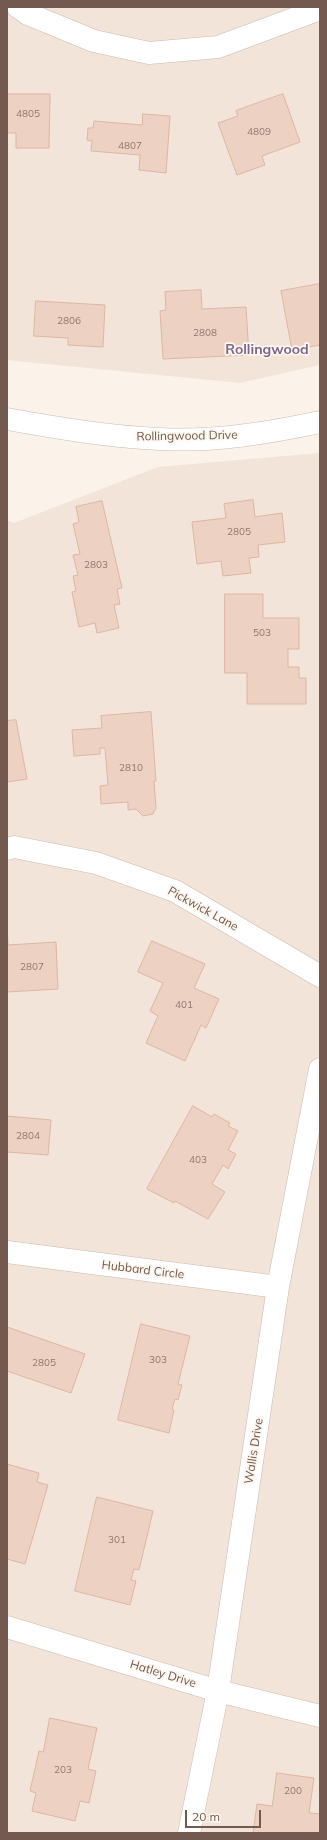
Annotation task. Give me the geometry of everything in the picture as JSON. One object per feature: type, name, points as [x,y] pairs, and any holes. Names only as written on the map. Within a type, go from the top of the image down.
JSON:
[{"type":"street","points":[[18,7],[28,14],[94,41],[149,53],[218,47],[320,9]]},
{"type":"street","name":"Rollingwood Drive","points":[[7,419],[109,436],[162,439],[262,434],[320,422]]},
{"type":"street","name":"Pickwick Lane","points":[[7,849],[14,847],[96,863],[175,891],[320,976]]},
{"type":"street","name":"Wallis Drive","points":[[189,1833],[218,1691],[278,1287],[320,1069]]},
{"type":"street","name":"Hubbard Circle","points":[[7,1252],[278,1287]]},
{"type":"street","name":"Hatley Drive","points":[[7,1627],[218,1691],[320,1716]]},
{"type":"shaded area","points":[[7,7],[320,7],[320,365],[240,383],[7,360]]},
{"type":"shaded area","points":[[320,453],[320,1833],[7,1833],[7,520],[14,523],[158,467]]},
{"type":"building","points":[[7,94],[50,94],[49,148],[16,148],[16,133],[7,133]]},
{"type":"building","points":[[283,94],[300,142],[262,156],[265,165],[237,175],[218,123],[238,116],[236,111]]},
{"type":"building","points":[[143,114],[170,116],[166,173],[139,170],[140,155],[91,151],[92,141],[87,140],[88,128],[93,128],[94,121],[142,125]]},
{"type":"building","points":[[320,284],[320,345],[292,350],[281,291]]},
{"type":"building","points":[[201,290],[202,309],[246,307],[249,355],[163,359],[160,311],[166,310],[165,292]]},
{"type":"building","points":[[36,301],[105,305],[103,347],[68,345],[68,338],[34,336]]},
{"type":"building","points":[[253,500],[255,517],[282,513],[285,542],[258,545],[259,557],[249,558],[251,573],[223,576],[221,561],[197,564],[192,522],[226,518],[224,504]]},
{"type":"building","points":[[102,501],[122,588],[117,589],[120,604],[114,605],[119,628],[97,633],[95,623],[79,627],[72,592],[76,591],[73,576],[78,575],[73,555],[80,554],[73,524],[79,522],[76,507]]},
{"type":"building","points":[[225,594],[263,594],[263,618],[299,618],[299,649],[288,649],[288,667],[299,667],[299,678],[306,678],[306,704],[247,704],[247,673],[225,673]]},
{"type":"building","points":[[151,712],[156,781],[154,781],[156,808],[153,814],[143,816],[136,809],[128,810],[128,802],[101,804],[100,786],[108,785],[105,748],[100,748],[100,754],[74,756],[72,730],[102,728],[101,716]]},
{"type":"building","points":[[16,720],[27,779],[7,782],[7,721]]},
{"type":"building","points":[[7,925],[8,945],[56,942],[58,989],[7,992]]},
{"type":"building","points":[[152,941],[205,964],[194,988],[219,999],[206,1028],[201,1025],[185,1061],[146,1043],[158,1016],[150,1011],[163,983],[138,972]]},
{"type":"building","points":[[193,1106],[212,1117],[214,1114],[230,1123],[228,1126],[238,1131],[228,1150],[236,1154],[228,1169],[223,1165],[212,1184],[225,1192],[208,1219],[175,1201],[174,1203],[147,1189]]},
{"type":"building","points":[[7,1116],[51,1120],[48,1155],[7,1152]]},
{"type":"building","points":[[141,1324],[190,1336],[178,1384],[182,1385],[178,1400],[175,1399],[172,1409],[174,1410],[169,1433],[118,1420]]},
{"type":"building","points":[[7,1327],[85,1354],[71,1393],[7,1371]]},
{"type":"building","points":[[7,1464],[39,1473],[37,1482],[48,1485],[25,1564],[7,1559]]},
{"type":"building","points":[[97,1497],[153,1511],[139,1570],[134,1569],[131,1580],[136,1581],[130,1605],[75,1591]]},
{"type":"building","points":[[50,1718],[97,1728],[88,1769],[96,1771],[89,1803],[80,1801],[75,1821],[32,1811],[36,1793],[30,1791],[39,1751],[43,1752]]},
{"type":"building","points":[[277,1773],[314,1778],[309,1813],[320,1814],[320,1833],[253,1833],[257,1804],[272,1806]]},
{"type":"district","name":"Rollingwood","points":[[267,350]]}]
